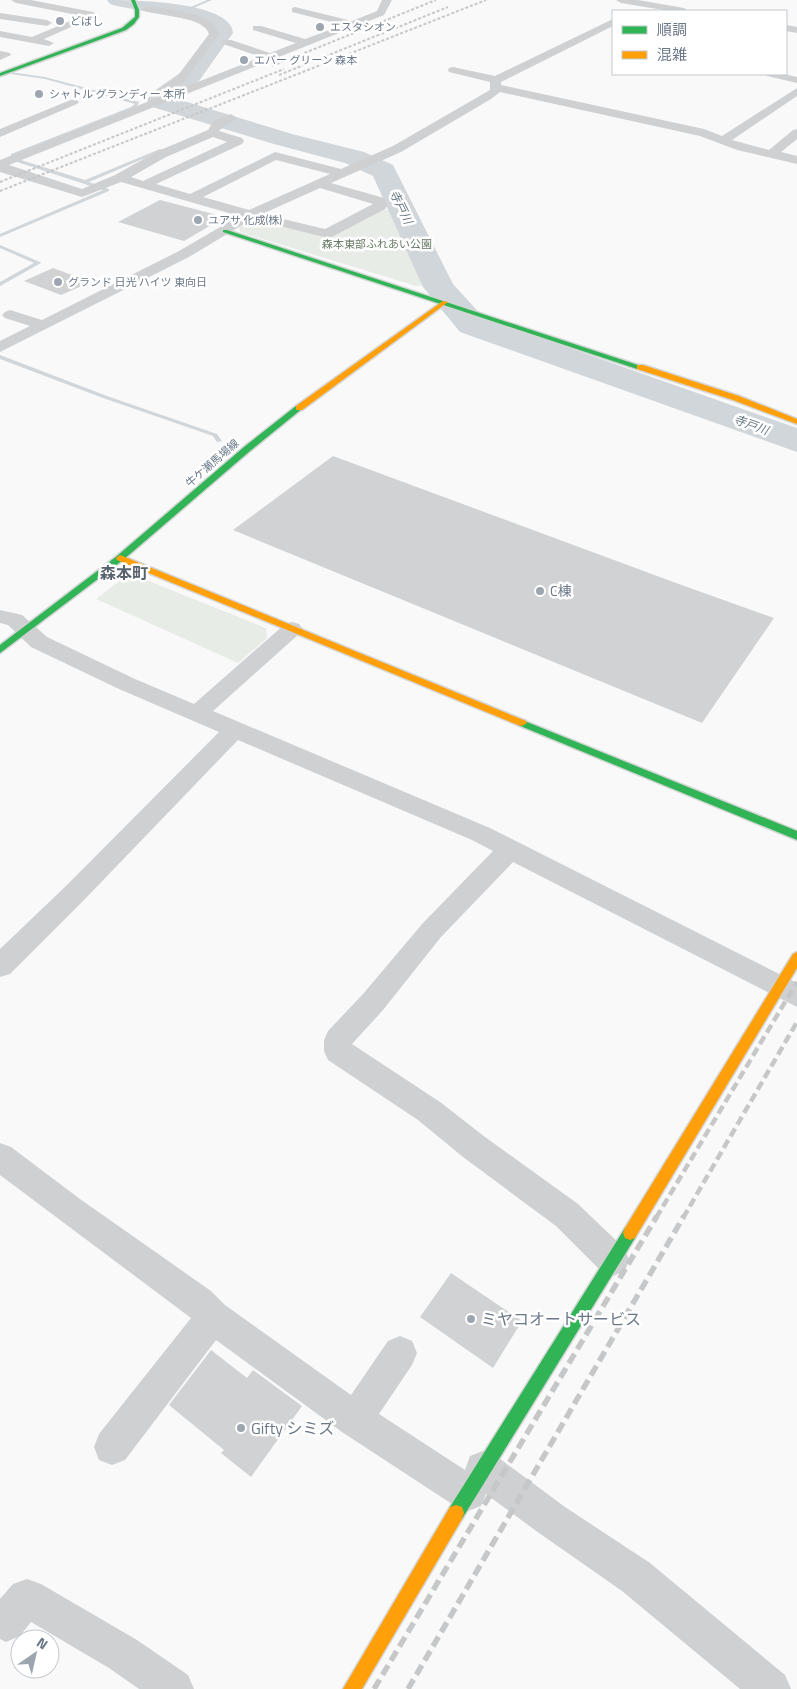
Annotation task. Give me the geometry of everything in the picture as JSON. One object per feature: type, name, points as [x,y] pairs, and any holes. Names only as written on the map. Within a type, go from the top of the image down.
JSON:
[{"type":"street","points":[[16,0],[93,15],[33,40]]},
{"type":"street","points":[[0,164],[381,13],[387,0]]},
{"type":"street","points":[[621,0],[650,3],[680,10]]},
{"type":"street","points":[[0,74],[118,32],[133,24],[138,18],[139,12],[134,2]]},
{"type":"street","points":[[632,10],[650,3]]},
{"type":"street","points":[[11,17],[40,5]]},
{"type":"street","points":[[147,9],[201,19],[211,26],[214,34],[180,80],[146,100],[158,102]]},
{"type":"street","points":[[295,10],[353,24]]},
{"type":"street","points":[[0,16],[65,26]]},
{"type":"street","points":[[495,83],[612,23]]},
{"type":"street","points":[[257,28],[306,43]]},
{"type":"street","points":[[0,34],[75,48]]},
{"type":"street","points":[[584,37],[604,41]]},
{"type":"street","points":[[227,42],[266,59]]},
{"type":"street","points":[[234,54],[266,59]]},
{"type":"street","points":[[453,70],[495,83],[704,133],[722,141],[797,160]]},
{"type":"street","points":[[775,75],[797,80]]},
{"type":"street","points":[[0,347],[225,231],[250,215],[405,144],[488,97],[495,91],[495,83]]},
{"type":"street","points":[[722,141],[797,91]]},
{"type":"street","points":[[58,98],[86,105]]},
{"type":"street","points":[[0,133],[73,102]]},
{"type":"street","points":[[0,168],[11,169],[82,193],[120,178],[162,154],[222,124],[238,141],[144,184]]},
{"type":"street","points":[[771,154],[797,133]]},
{"type":"street","points":[[191,198],[275,156],[341,173]]},
{"type":"street","points":[[120,178],[250,215],[327,234],[380,206],[378,200],[318,183]]},
{"type":"street","points":[[225,231],[736,398],[797,422]]},
{"type":"street","name":"牛ケ瀬馬場線","points":[[0,650],[120,558],[247,449],[445,302]]},
{"type":"street","points":[[10,314],[43,325]]},
{"type":"street","points":[[120,558],[797,836]]},
{"type":"street","points":[[0,616],[15,620],[39,642],[127,684],[481,834],[788,991]]},
{"type":"street","points":[[197,713],[292,629]]},
{"type":"street","points":[[0,966],[96,872],[234,730]]},
{"type":"street","points":[[510,849],[432,930],[373,1002],[338,1040],[338,1051],[429,1111],[474,1147],[567,1215],[613,1260]]},
{"type":"street","points":[[352,1689],[476,1481],[613,1260],[788,991],[797,958]]},
{"type":"street","points":[[0,1157],[69,1210],[199,1303],[213,1317],[356,1418],[552,1520],[636,1577],[772,1689]]},
{"type":"street","points":[[112,1447],[213,1317]]},
{"type":"street","points":[[356,1418],[400,1354]]},
{"type":"street","points":[[6,1622],[27,1598],[123,1654],[174,1689]]},
{"type":"green space","name":"森本東部ふれあい公園","points":[[382,209],[393,211],[430,285],[416,286],[240,232],[239,227],[250,221],[260,220],[329,239]]},
{"type":"green space","points":[[139,577],[266,628],[267,638],[238,663],[96,599],[122,579]]},
{"type":"building","name":"ユアサ 化成(株)","points":[[160,200],[225,217],[184,241],[118,222]]},
{"type":"building","name":"グランド 日光 ハイツ 東向日","points":[[53,268],[91,282],[61,295],[24,281]]},
{"type":"building","name":"C棟","points":[[333,456],[774,618],[702,723],[233,530]]},
{"type":"building","name":"ミヤコオートサービス","points":[[451,1273],[522,1321],[493,1368],[420,1317]]},
{"type":"building","name":"Gifty シミズ","points":[[211,1350],[247,1378],[253,1370],[302,1406],[251,1477],[221,1453],[224,1450],[169,1405]]},
{"type":"waterway","name":"寺戸川","points":[[117,0],[202,16],[210,19],[222,29],[222,33],[191,76],[167,92],[159,100],[161,102],[283,139],[365,161],[384,171],[439,287],[472,325],[797,441]]},
{"type":"waterway","points":[[181,12],[210,0]]},
{"type":"waterway","points":[[11,73],[45,78],[137,102],[132,108],[13,155],[19,161],[85,182]]},
{"type":"waterway","points":[[214,130],[233,124]]},
{"type":"waterway","points":[[85,182],[162,150]]},
{"type":"waterway","points":[[0,236],[107,190],[85,182]]},
{"type":"waterway","points":[[0,246],[38,263],[0,284]]},
{"type":"waterway","points":[[0,357],[105,397],[215,435],[219,441]]},
{"type":"railway","points":[[272,66],[436,0]]},
{"type":"railway","points":[[0,191],[486,0]]},
{"type":"railway","points":[[279,75],[448,7]]},
{"type":"railway","points":[[0,182],[284,69]]},
{"type":"railway","points":[[656,1218],[797,982]]},
{"type":"railway","points":[[683,1218],[797,1022]]},
{"type":"railway","points":[[374,1689],[657,1216]]},
{"type":"railway","points":[[408,1689],[684,1216]]},
{"type":"traffic: fast","points":[[0,75],[124,29],[137,17],[137,10],[133,0]]},
{"type":"traffic: fast","points":[[225,231],[640,367]]},
{"type":"traffic: fast","points":[[0,650],[120,558],[247,449],[299,408]]},
{"type":"traffic: fast","points":[[522,723],[797,836]]},
{"type":"traffic: fast","points":[[456,1513],[630,1233]]},
{"type":"traffic: slow","points":[[299,408],[445,302]]},
{"type":"traffic: slow","points":[[640,367],[736,398],[797,422]]},
{"type":"traffic: slow","points":[[120,558],[522,723]]},
{"type":"traffic: slow","points":[[630,1233],[797,957]]},
{"type":"traffic: slow","points":[[352,1689],[456,1513]]},
{"type":"place","name":"どばし","points":[[60,21]]},
{"type":"place","name":"エスタシオン","points":[[320,27]]},
{"type":"place","name":"エバー グリーン 森本","points":[[244,60]]},
{"type":"place","name":"シャトル グランディー 本所","points":[[39,94]]},
{"type":"place","name":"ユアサ 化成(株)","points":[[198,220]]},
{"type":"place","name":"グランド 日光 ハイツ 東向日","points":[[58,282]]},
{"type":"place","name":"C棟","points":[[540,591]]},
{"type":"place","name":"ミヤコオートサービス","points":[[471,1319]]},
{"type":"place","name":"Gifty シミズ","points":[[241,1428]]},
{"type":"district","name":"森本町","points":[[124,573]]}]
